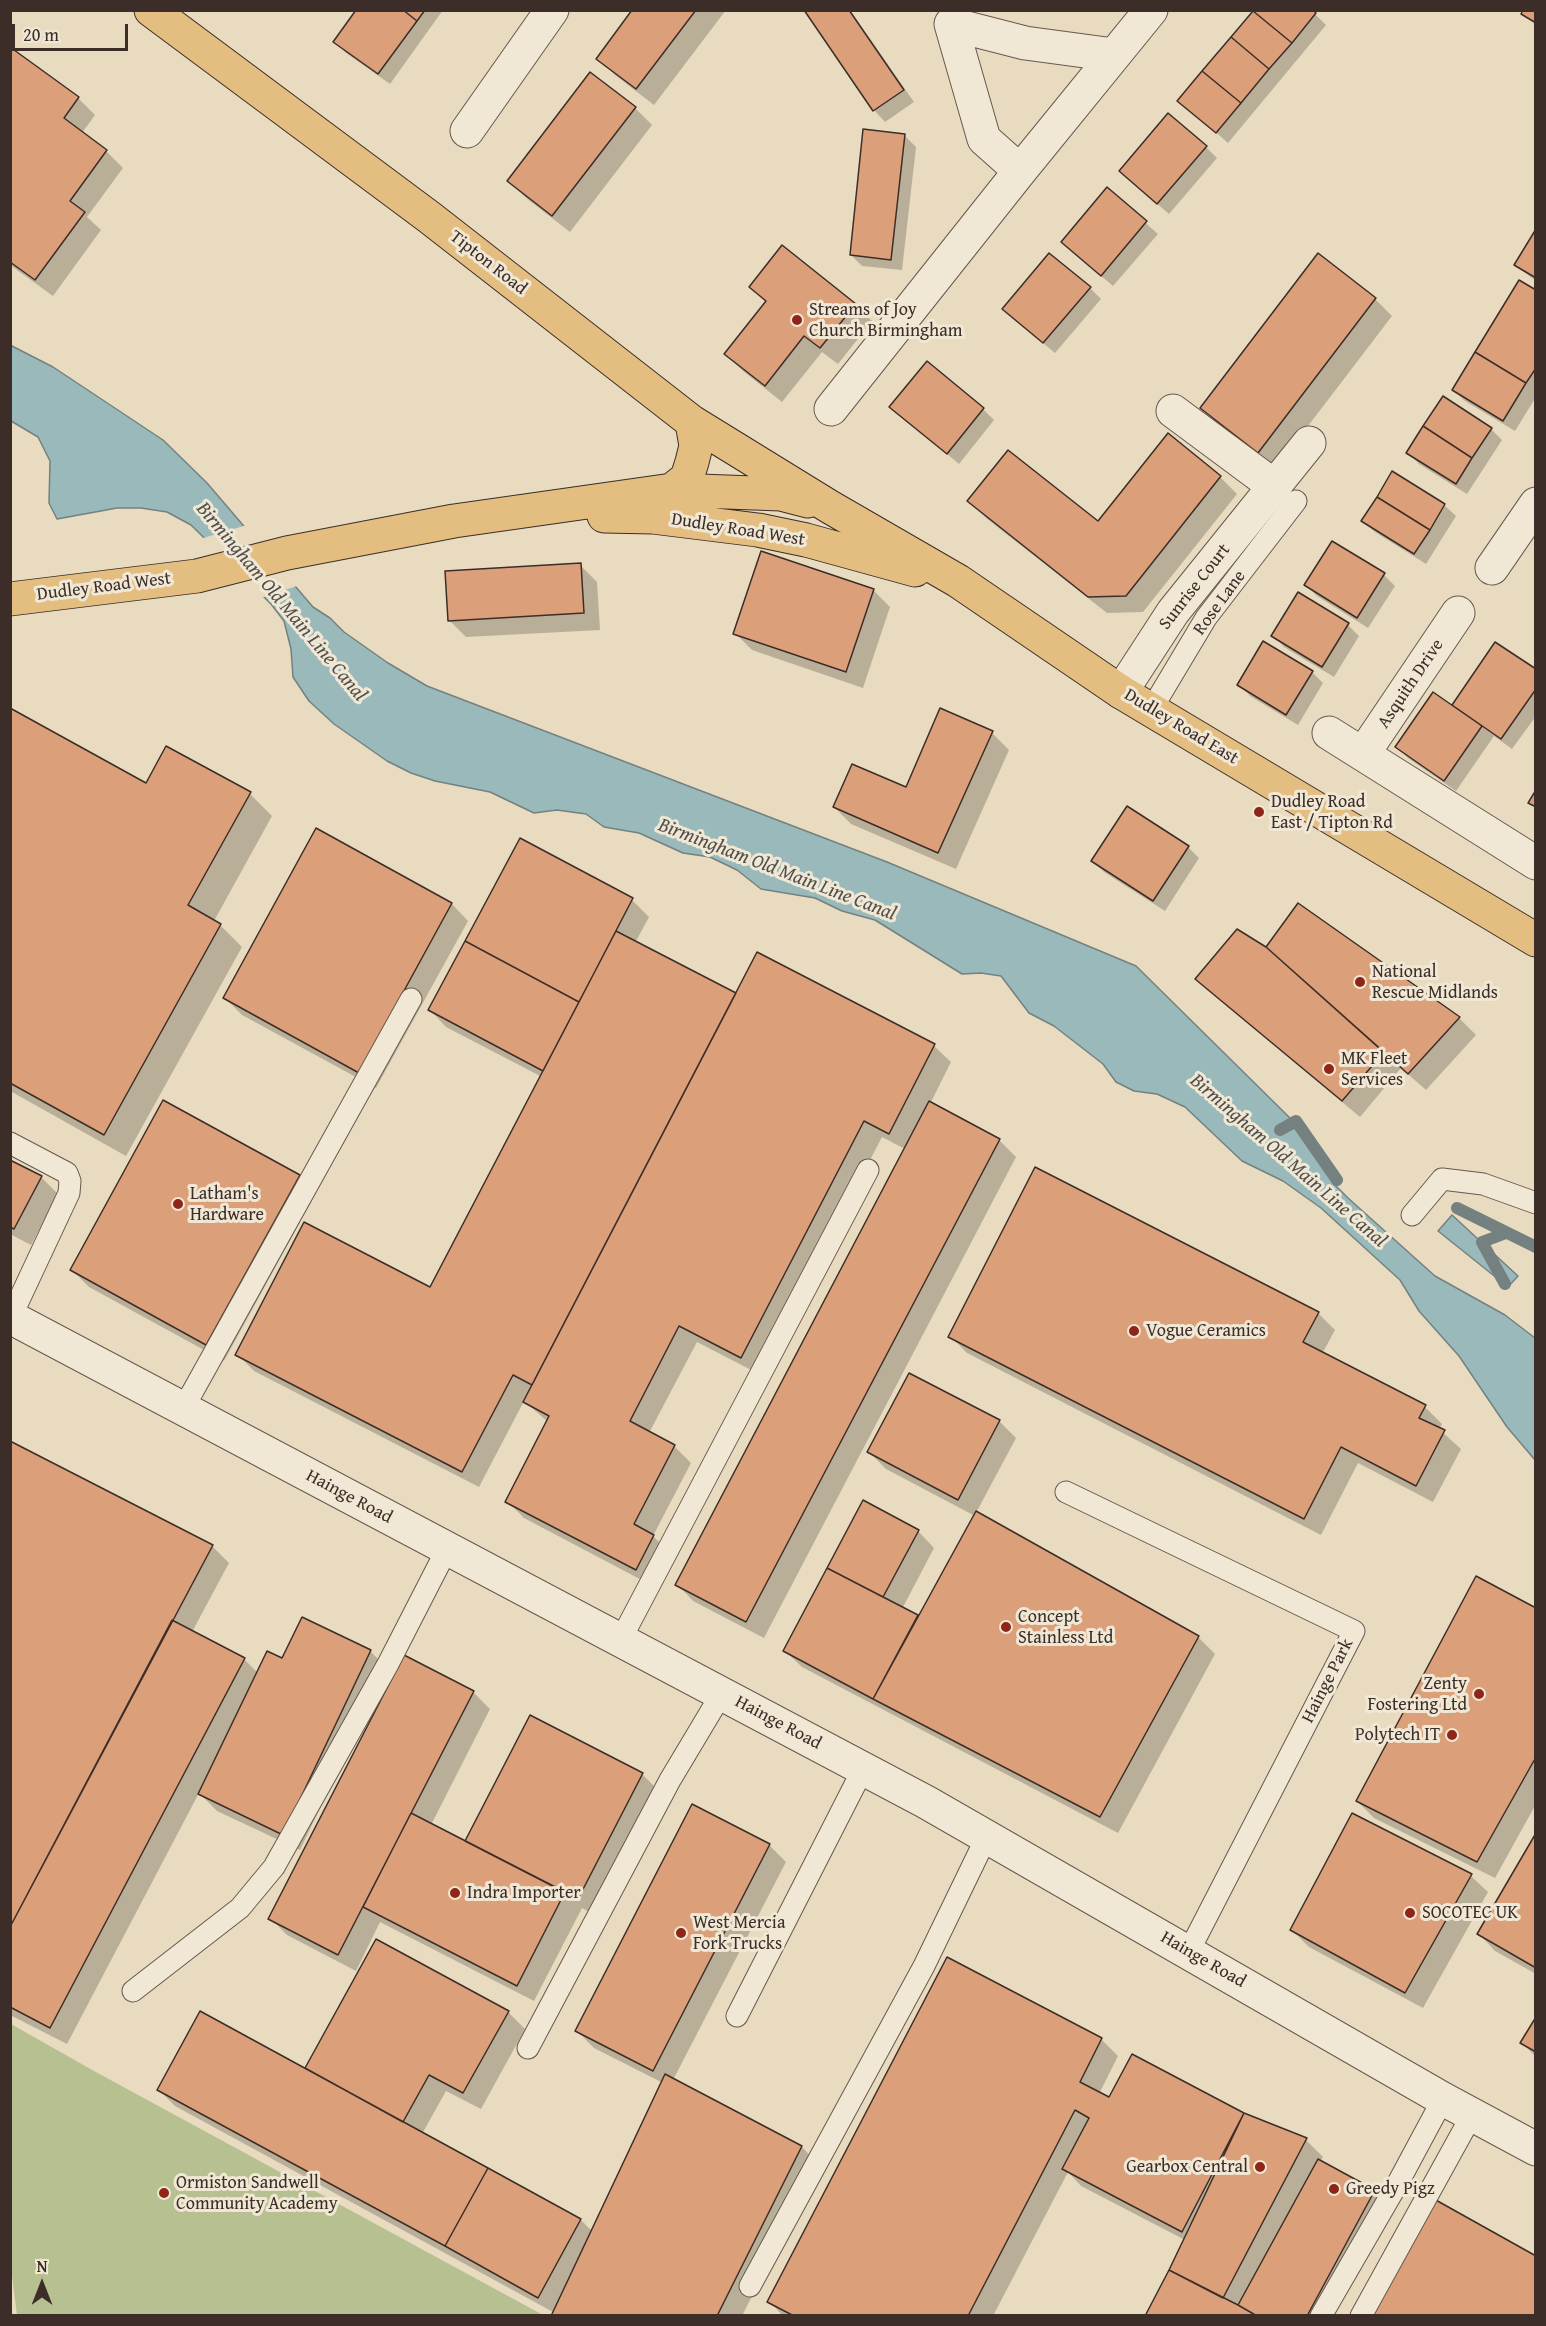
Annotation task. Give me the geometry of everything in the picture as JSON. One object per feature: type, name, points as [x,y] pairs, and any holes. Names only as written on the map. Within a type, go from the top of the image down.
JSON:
[{"type":"main road","name":"Tipton Road","points":[[151,10],[429,218],[692,422],[830,507]]},
{"type":"main road","name":"Dudley Road West","points":[[672,490],[687,478],[692,462],[696,446],[692,422]]},
{"type":"main road","name":"Dudley Road West","points":[[10,598],[197,576],[287,553],[454,521],[672,490],[781,494],[830,507]]},
{"type":"main road","name":"Dudley Road East","points":[[830,507],[958,581],[1121,692],[1536,940]]},
{"type":"main road","name":"Dudley Road West","points":[[514,513],[653,518],[758,530],[806,540],[958,581]]},
{"type":"street","points":[[467,131],[552,10]]},
{"type":"street","points":[[831,409],[1151,10]]},
{"type":"street","points":[[945,17],[1025,43],[1114,55]]},
{"type":"street","points":[[945,17],[984,139],[1020,171]]},
{"type":"street","points":[[1173,411],[1285,493]]},
{"type":"street","name":"Sunrise Court","points":[[1121,692],[1173,612],[1285,493],[1309,443]]},
{"type":"street","points":[[1492,568],[1536,504]]},
{"type":"street","name":"Asquith Drive","points":[[1363,754],[1458,613]]},
{"type":"street","points":[[1329,733],[1536,863]]},
{"type":"street","name":"Hainge Road","points":[[11,1317],[722,1693],[987,1836],[1443,2099],[1473,2113],[1536,2149]]},
{"type":"lane","name":"Rose Lane","points":[[1151,710],[1285,493]]},
{"type":"lane","points":[[183,1409],[411,999]]},
{"type":"lane","points":[[10,1143],[67,1173],[70,1181],[69,1193],[11,1317]]},
{"type":"lane","points":[[620,1641],[868,1170]]},
{"type":"lane","points":[[1412,1215],[1442,1179],[1483,1184],[1536,1203]]},
{"type":"lane","name":"Hainge Park","points":[[1066,1492],[1354,1631],[1189,1952]]},
{"type":"lane","points":[[133,1991],[240,1908],[274,1867],[388,1664],[447,1549]]},
{"type":"lane","points":[[528,2048],[670,1780],[722,1693]]},
{"type":"lane","points":[[737,2016],[863,1769]]},
{"type":"lane","points":[[750,2286],[929,1956],[987,1836]]},
{"type":"lane","points":[[1321,2316],[1399,2181],[1443,2099]]},
{"type":"lane","points":[[1361,2316],[1473,2113]]},
{"type":"green space","name":"Ormiston Sandwell Community Academy","points":[[11,2024],[543,2315],[17,2315],[10,2260]]},
{"type":"water","name":"Birmingham Old Main Line Canal","points":[[10,345],[53,367],[163,440],[207,483],[313,607],[388,663],[427,686],[887,862],[1136,966],[1291,1119],[1336,1186],[1348,1198],[1435,1276],[1505,1315],[1535,1338],[1535,1460],[1507,1427],[1459,1356],[1419,1311],[1400,1280],[1321,1208],[1283,1181],[1242,1161],[1185,1107],[1157,1094],[1134,1091],[1116,1082],[1103,1064],[1054,1026],[1029,1013],[1001,976],[981,973],[962,974],[875,920],[842,911],[815,898],[761,889],[737,870],[710,857],[683,853],[639,833],[604,827],[586,814],[557,810],[534,813],[490,792],[435,781],[411,773],[387,761],[334,724],[309,701],[293,677],[291,649],[284,621],[271,604],[191,525],[167,512],[141,508],[117,508],[57,519],[49,503],[50,461],[38,437],[11,421]]},
{"type":"water","points":[[1452,1215],[1518,1276],[1508,1287],[1438,1231]]},
{"type":"pier","points":[[247,525],[297,586],[261,598],[200,539]]},
{"type":"building","points":[[356,10],[403,10],[417,21],[378,74],[333,42]]},
{"type":"building","points":[[403,10],[425,10],[417,21]]},
{"type":"building","points":[[632,10],[696,10],[636,89],[596,59]]},
{"type":"building","points":[[804,10],[849,10],[904,90],[873,111]]},
{"type":"building","points":[[1313,10],[1316,13],[1292,43],[1253,11]]},
{"type":"building","points":[[1523,10],[1536,10],[1536,23],[1521,14]]},
{"type":"building","points":[[1253,11],[1292,43],[1269,69],[1231,37]]},
{"type":"building","points":[[1231,37],[1269,69],[1241,103],[1202,71]]},
{"type":"building","points":[[10,47],[79,97],[64,118],[107,150],[70,201],[85,212],[35,280],[10,262]]},
{"type":"building","points":[[1202,71],[1241,103],[1216,133],[1177,101]]},
{"type":"building","points":[[590,72],[636,107],[552,216],[507,181]]},
{"type":"building","points":[[1168,113],[1207,146],[1157,204],[1119,171]]},
{"type":"building","points":[[863,129],[905,134],[891,260],[850,255]]},
{"type":"building","points":[[1107,187],[1147,221],[1101,276],[1061,242]]},
{"type":"building","points":[[1536,229],[1536,278],[1514,265]]},
{"type":"building","name":"Streams of Joy Church Birmingham","points":[[782,245],[856,304],[820,348],[804,336],[765,386],[724,354],[766,301],[749,287]]},
{"type":"building","points":[[1049,253],[1091,287],[1043,343],[1002,309]]},
{"type":"building","points":[[1318,253],[1376,298],[1258,453],[1200,408]]},
{"type":"building","points":[[1519,280],[1536,290],[1536,368],[1526,383],[1475,352]]},
{"type":"building","points":[[1475,352],[1526,383],[1503,421],[1452,390]]},
{"type":"building","points":[[927,361],[984,408],[947,454],[889,407]]},
{"type":"building","points":[[1443,396],[1492,428],[1472,458],[1423,426]]},
{"type":"building","points":[[1423,426],[1472,458],[1456,484],[1406,453]]},
{"type":"building","points":[[1168,433],[1221,476],[1126,596],[1088,597],[967,501],[1008,450],[1098,521]]},
{"type":"building","points":[[1392,471],[1445,504],[1430,530],[1377,497]]},
{"type":"building","points":[[1377,497],[1430,530],[1414,554],[1361,521]]},
{"type":"building","points":[[1332,541],[1385,573],[1357,618],[1304,585]]},
{"type":"building","points":[[761,551],[874,589],[846,672],[733,634]]},
{"type":"building","points":[[581,563],[584,613],[448,621],[445,571]]},
{"type":"building","points":[[1298,592],[1349,623],[1322,667],[1271,636]]},
{"type":"building","points":[[1263,641],[1313,671],[1286,715],[1237,685]]},
{"type":"building","points":[[1495,642],[1536,669],[1536,689],[1501,739],[1452,705]]},
{"type":"building","points":[[1433,692],[1482,726],[1444,781],[1395,747]]},
{"type":"building","points":[[10,708],[146,783],[166,746],[251,792],[188,905],[221,924],[104,1135],[10,1083]]},
{"type":"building","points":[[940,708],[993,731],[938,853],[833,807],[852,764],[906,787]]},
{"type":"building","points":[[1536,790],[1536,807],[1528,803]]},
{"type":"building","points":[[1127,806],[1189,846],[1153,901],[1091,861]]},
{"type":"building","points":[[316,828],[452,903],[359,1073],[223,998]]},
{"type":"building","points":[[520,838],[633,898],[579,1002],[465,941]]},
{"type":"building","points":[[1298,903],[1460,1017],[1408,1074],[1266,947]]},
{"type":"building","points":[[1237,929],[1266,947],[1384,1052],[1342,1101],[1195,979]]},
{"type":"building","points":[[616,931],[736,993],[532,1385],[513,1375],[462,1472],[235,1355],[304,1222],[430,1287]]},
{"type":"building","points":[[465,941],[579,1002],[543,1071],[428,1010]]},
{"type":"building","points":[[757,952],[935,1044],[889,1134],[864,1121],[741,1358],[679,1326],[630,1421],[675,1445],[634,1524],[654,1535],[636,1570],[505,1502],[549,1416],[523,1402]]},
{"type":"building","points":[[163,1100],[300,1175],[206,1345],[70,1270]]},
{"type":"building","points":[[929,1101],[1000,1139],[746,1622],[675,1585]]},
{"type":"building","points":[[10,1160],[42,1176],[14,1229],[10,1227]]},
{"type":"building","points":[[1035,1167],[1319,1312],[1303,1342],[1426,1405],[1419,1418],[1445,1430],[1416,1486],[1341,1447],[1304,1519],[948,1337]]},
{"type":"building","points":[[909,1373],[1000,1420],[958,1500],[867,1452]]},
{"type":"building","points":[[10,1441],[213,1545],[10,1927]]},
{"type":"building","points":[[863,1500],[919,1530],[883,1597],[827,1568]]},
{"type":"building","points":[[976,1511],[1199,1636],[1100,1817],[873,1699]]},
{"type":"building","points":[[827,1568],[918,1615],[873,1699],[783,1651]]},
{"type":"building","points":[[1476,1576],[1536,1608],[1536,1757],[1477,1862],[1356,1801]]},
{"type":"building","points":[[302,1617],[371,1650],[283,1835],[198,1794],[267,1651],[282,1658]]},
{"type":"building","points":[[172,1620],[245,1658],[50,2028],[10,2007],[10,1927]]},
{"type":"building","points":[[404,1655],[474,1691],[338,1955],[268,1919]]},
{"type":"building","points":[[530,1715],[643,1773],[578,1899],[465,1841]]},
{"type":"building","points":[[692,1804],[770,1844],[653,2071],[575,2031]]},
{"type":"building","points":[[411,1813],[565,1892],[517,1986],[363,1907]]},
{"type":"building","points":[[1352,1813],[1472,1874],[1405,1993],[1290,1930]]},
{"type":"building","points":[[1536,1833],[1536,1968],[1477,1934]]},
{"type":"building","points":[[376,1939],[509,2011],[463,2093],[429,2075],[403,2122],[305,2068]]},
{"type":"building","points":[[947,1957],[1102,2038],[1080,2082],[1109,2097],[1132,2054],[1244,2113],[1182,2232],[1062,2169],[1089,2118],[1075,2110],[968,2316],[794,2316],[767,2302]]},
{"type":"building","points":[[200,2011],[488,2168],[445,2246],[157,2090]]},
{"type":"building","points":[[1536,2017],[1536,2052],[1520,2043]]},
{"type":"building","points":[[665,2074],[802,2146],[717,2316],[551,2316]]},
{"type":"building","points":[[1244,2113],[1307,2138],[1223,2298],[1169,2270]]},
{"type":"building","points":[[1318,2159],[1375,2190],[1307,2316],[1257,2316],[1238,2305]]},
{"type":"building","points":[[488,2168],[581,2219],[538,2298],[445,2246]]},
{"type":"building","points":[[1434,2199],[1536,2256],[1536,2316],[1372,2316]]},
{"type":"building","points":[[1169,2270],[1238,2305],[1257,2316],[1145,2316]]},
{"type":"waterway","name":"Birmingham Old Main Line Canal","points":[[1280,1130],[1296,1121],[1337,1180]]},
{"type":"waterway","points":[[1457,1208],[1536,1247]]},
{"type":"waterway","points":[[1505,1284],[1482,1242],[1506,1233]]},
{"type":"place","name":"Streams of Joy Church Birmingham","points":[[797,320]]},
{"type":"place","name":"Dudley Road East / Tipton Rd","points":[[1259,812]]},
{"type":"place","name":"National Rescue Midlands","points":[[1360,982]]},
{"type":"place","name":"MK Fleet Services","points":[[1329,1069]]},
{"type":"place","name":"Latham's Hardware","points":[[178,1204]]},
{"type":"place","name":"Vogue Ceramics","points":[[1134,1331]]},
{"type":"place","name":"Concept Stainless Ltd","points":[[1006,1627]]},
{"type":"place","name":"Zenty Fostering Ltd","points":[[1479,1694]]},
{"type":"place","name":"Polytech IT","points":[[1452,1735]]},
{"type":"place","name":"Indra Importer","points":[[455,1893]]},
{"type":"place","name":"SOCOTEC UK","points":[[1410,1913]]},
{"type":"place","name":"West Mercia Fork Trucks","points":[[681,1933]]},
{"type":"place","name":"Gearbox Central","points":[[1260,2167]]},
{"type":"place","name":"Greedy Pigz","points":[[1334,2189]]},
{"type":"place","name":"Ormiston Sandwell Community Academy","points":[[164,2193]]}]
